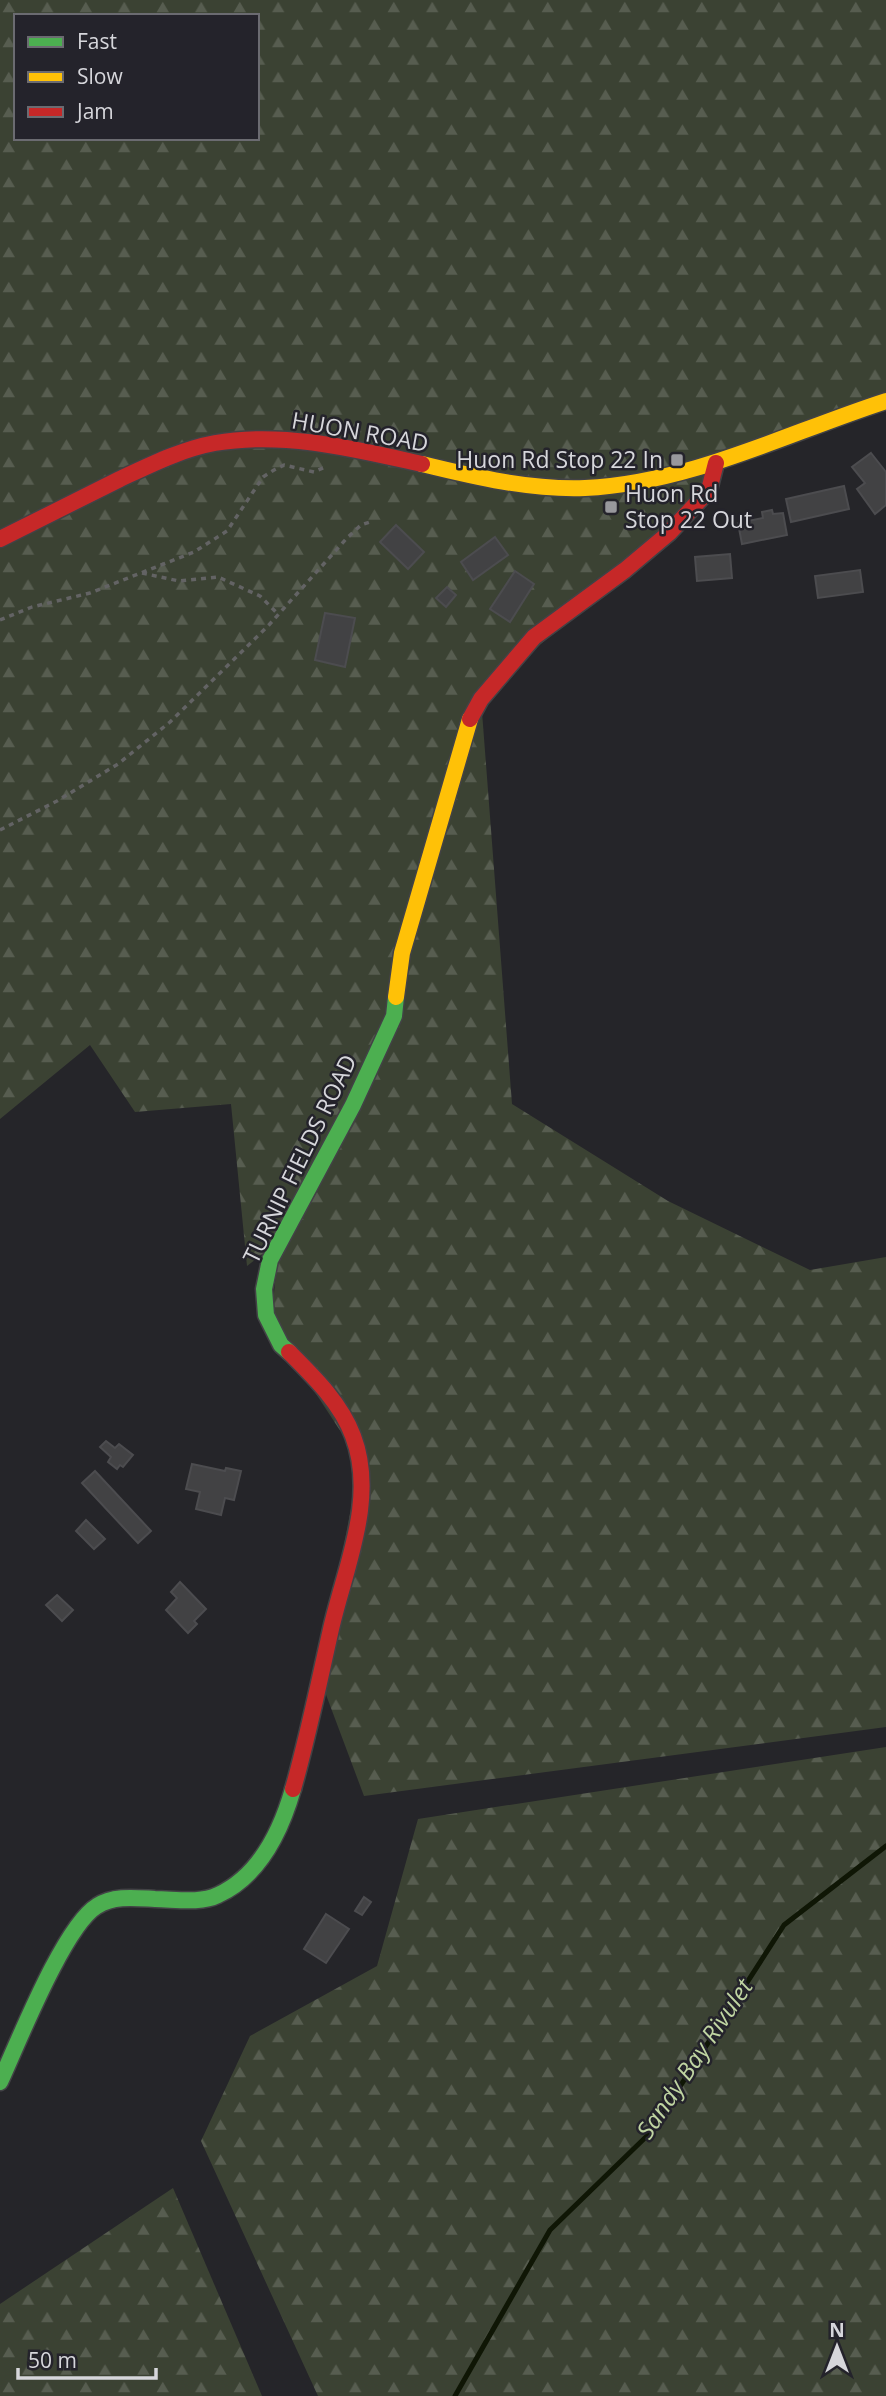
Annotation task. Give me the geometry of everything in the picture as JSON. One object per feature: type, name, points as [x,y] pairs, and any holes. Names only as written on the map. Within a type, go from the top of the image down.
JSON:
[{"type":"street","name":"HUON ROAD","points":[[0,539],[135,472],[187,451],[215,444],[271,439],[333,446],[475,478],[558,488],[614,486],[716,463],[829,419],[886,401]]},
{"type":"street","name":"TURNIP FIELDS ROAD","points":[[0,2082],[65,1943],[86,1915],[98,1905],[120,1898],[195,1900],[217,1896],[242,1879],[260,1861],[285,1817],[299,1769],[325,1652],[351,1559],[362,1480],[353,1436],[334,1402],[309,1372],[281,1345],[266,1315],[264,1289],[270,1260],[353,1105],[394,1016],[402,953],[467,724],[481,698],[534,638],[625,570],[669,533],[709,490],[716,463]]},
{"type":"path","points":[[0,620],[32,607],[90,593],[194,552],[227,531],[263,477],[284,465],[314,472],[322,470],[330,462],[333,446]]},
{"type":"path","points":[[0,830],[57,801],[118,764],[170,722],[279,615],[347,538],[361,526],[373,521]]},
{"type":"path","points":[[140,572],[179,581],[218,577],[260,596],[279,615]]},
{"type":"green space","points":[[0,0],[886,0],[886,401],[716,463],[709,490],[481,699],[512,1104],[668,1201],[810,1270],[886,1257],[886,1727],[364,1796],[319,1676],[360,1461],[271,1325],[279,1241],[247,1266],[231,1104],[135,1112],[90,1045],[0,1119]]},
{"type":"green space","points":[[886,1747],[886,2396],[318,2396],[201,2141],[250,2036],[377,1966],[418,1819]]},
{"type":"green space","points":[[173,2188],[262,2396],[0,2396],[0,2304]]},
{"type":"building","points":[[871,453],[886,472],[886,505],[875,514],[857,489],[865,483],[852,467]]},
{"type":"building","points":[[844,486],[849,509],[791,522],[786,499]]},
{"type":"building","points":[[772,510],[773,514],[783,513],[787,535],[742,544],[738,523],[763,518],[762,512]]},
{"type":"building","points":[[396,525],[424,552],[408,569],[380,542]]},
{"type":"building","points":[[495,537],[508,555],[473,580],[461,562]]},
{"type":"building","points":[[730,554],[732,578],[697,581],[695,557]]},
{"type":"building","points":[[860,570],[863,592],[818,598],[815,576]]},
{"type":"building","points":[[515,571],[534,584],[510,622],[490,609]]},
{"type":"building","points":[[447,587],[456,595],[446,607],[436,598]]},
{"type":"building","points":[[325,613],[355,618],[345,667],[315,660]]},
{"type":"building","points":[[106,1441],[115,1448],[119,1444],[133,1455],[123,1467],[120,1465],[117,1469],[108,1462],[111,1457],[100,1447]]},
{"type":"building","points":[[192,1464],[225,1471],[226,1468],[241,1471],[234,1500],[225,1498],[221,1515],[196,1509],[200,1492],[186,1489]]},
{"type":"building","points":[[95,1471],[151,1531],[138,1543],[82,1483]]},
{"type":"building","points":[[86,1520],[105,1539],[94,1549],[76,1531]]},
{"type":"building","points":[[180,1582],[206,1609],[194,1621],[197,1624],[188,1633],[166,1610],[177,1598],[171,1592]]},
{"type":"building","points":[[57,1595],[73,1610],[62,1621],[46,1605]]},
{"type":"building","points":[[364,1897],[371,1902],[362,1915],[355,1911]]},
{"type":"building","points":[[326,1914],[349,1929],[326,1963],[304,1949]]},
{"type":"waterway","name":"Sandy Bay Rivulet","points":[[455,2396],[550,2230],[650,2133],[784,1925],[886,1846]]},
{"type":"traffic: fast","points":[[289,1352],[281,1345],[266,1315],[264,1289],[270,1260],[353,1105],[394,1016],[396,997]]},
{"type":"traffic: fast","points":[[0,2082],[43,1987],[70,1936],[84,1918],[97,1906],[111,1900],[203,1899],[233,1887],[257,1864],[266,1851],[282,1821],[293,1789]]},
{"type":"traffic: slow","points":[[422,464],[523,485],[585,488],[624,484],[662,477],[738,455],[886,401]]},
{"type":"traffic: slow","points":[[396,997],[402,953],[470,719]]},
{"type":"traffic: jam","points":[[0,539],[155,463],[190,449],[215,443],[293,440],[422,464]]},
{"type":"traffic: jam","points":[[470,719],[481,699],[534,637],[625,570],[669,533],[709,490],[716,463]]},
{"type":"traffic: jam","points":[[289,1352],[326,1391],[348,1424],[360,1460],[362,1484],[356,1533],[293,1789]]},
{"type":"place","name":"Huon Rd Stop 22 In","points":[[677,460]]},
{"type":"place","name":"Huon Rd Stop 22 Out","points":[[611,507]]}]
